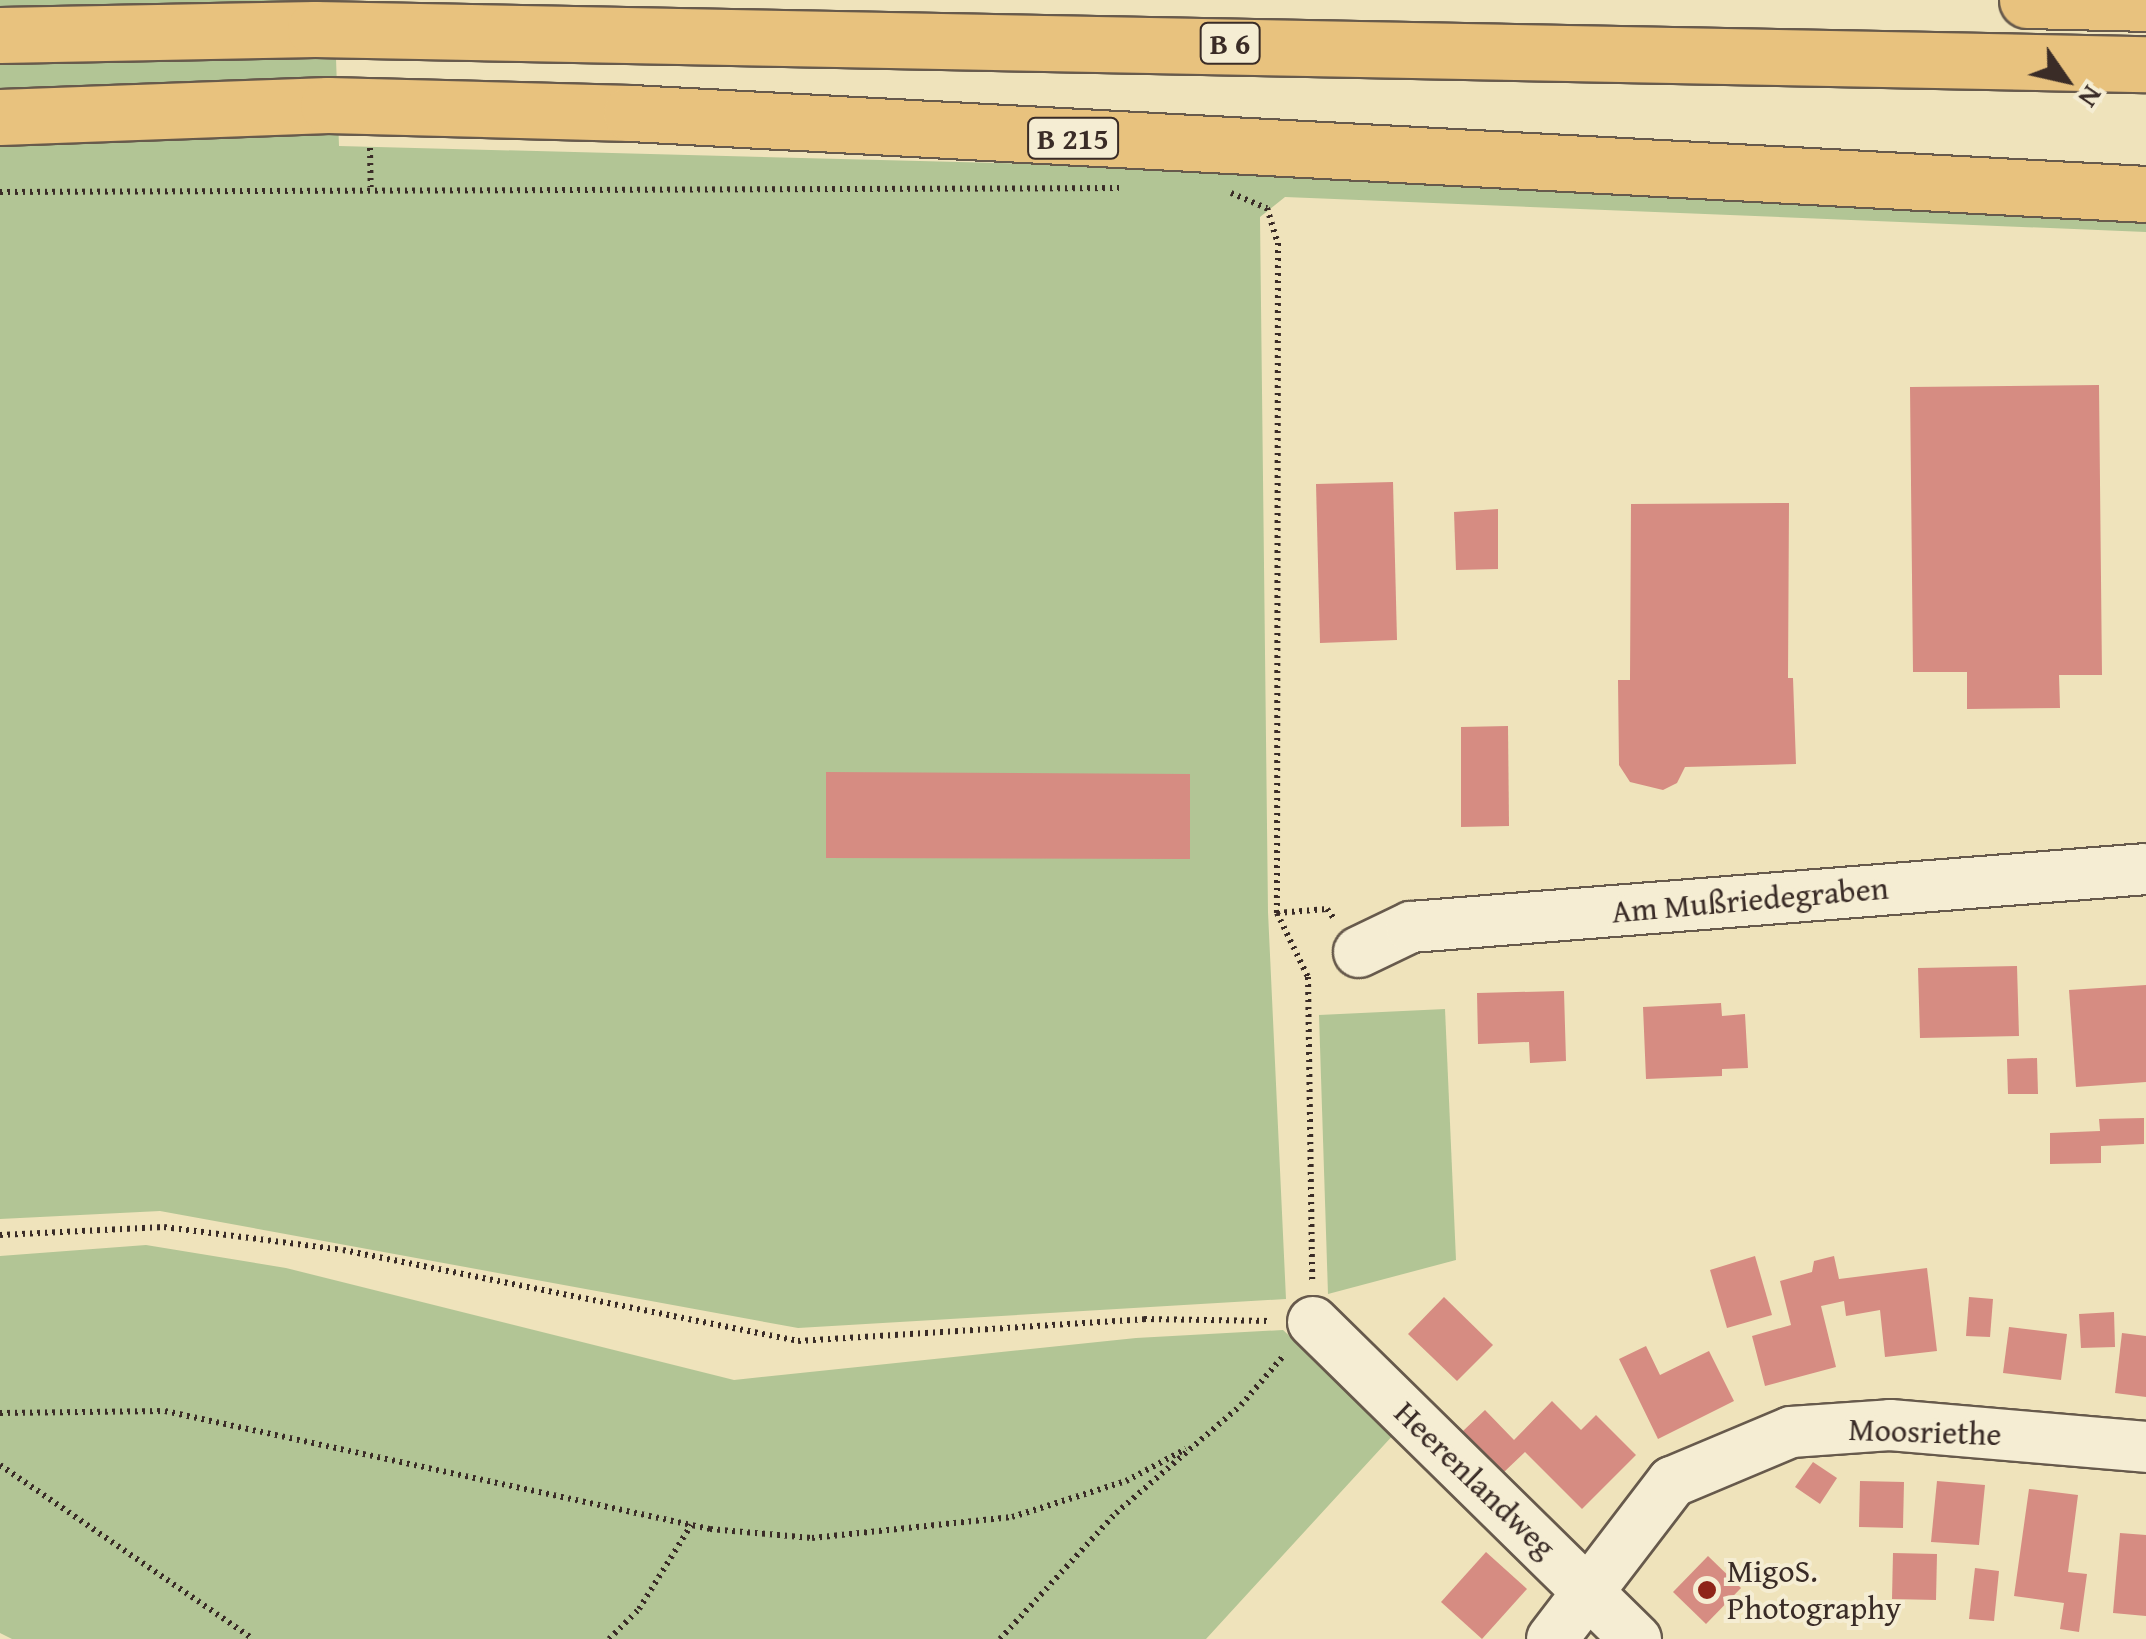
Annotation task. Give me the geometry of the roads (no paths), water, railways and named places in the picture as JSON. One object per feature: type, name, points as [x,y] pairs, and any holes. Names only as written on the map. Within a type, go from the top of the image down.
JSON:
[{"type":"main road","points":[[2027,0],[2146,3]]},
{"type":"main road","name":"B 6","points":[[0,35],[334,30],[2146,64]]},
{"type":"main road","name":"B 215","points":[[0,117],[328,105],[631,113],[2146,194]]},
{"type":"street","name":"Am Mußriedegraben","points":[[1359,952],[1410,927],[2146,869]]},
{"type":"street","name":"Heerenlandweg","points":[[1313,1322],[1636,1639]]},
{"type":"street","name":"Moosriethe","points":[[1552,1639],[1672,1482],[1790,1432],[1890,1425],[2146,1447]]},
{"type":"place","name":"MigoS. Photography","points":[[1707,1590]]}]
